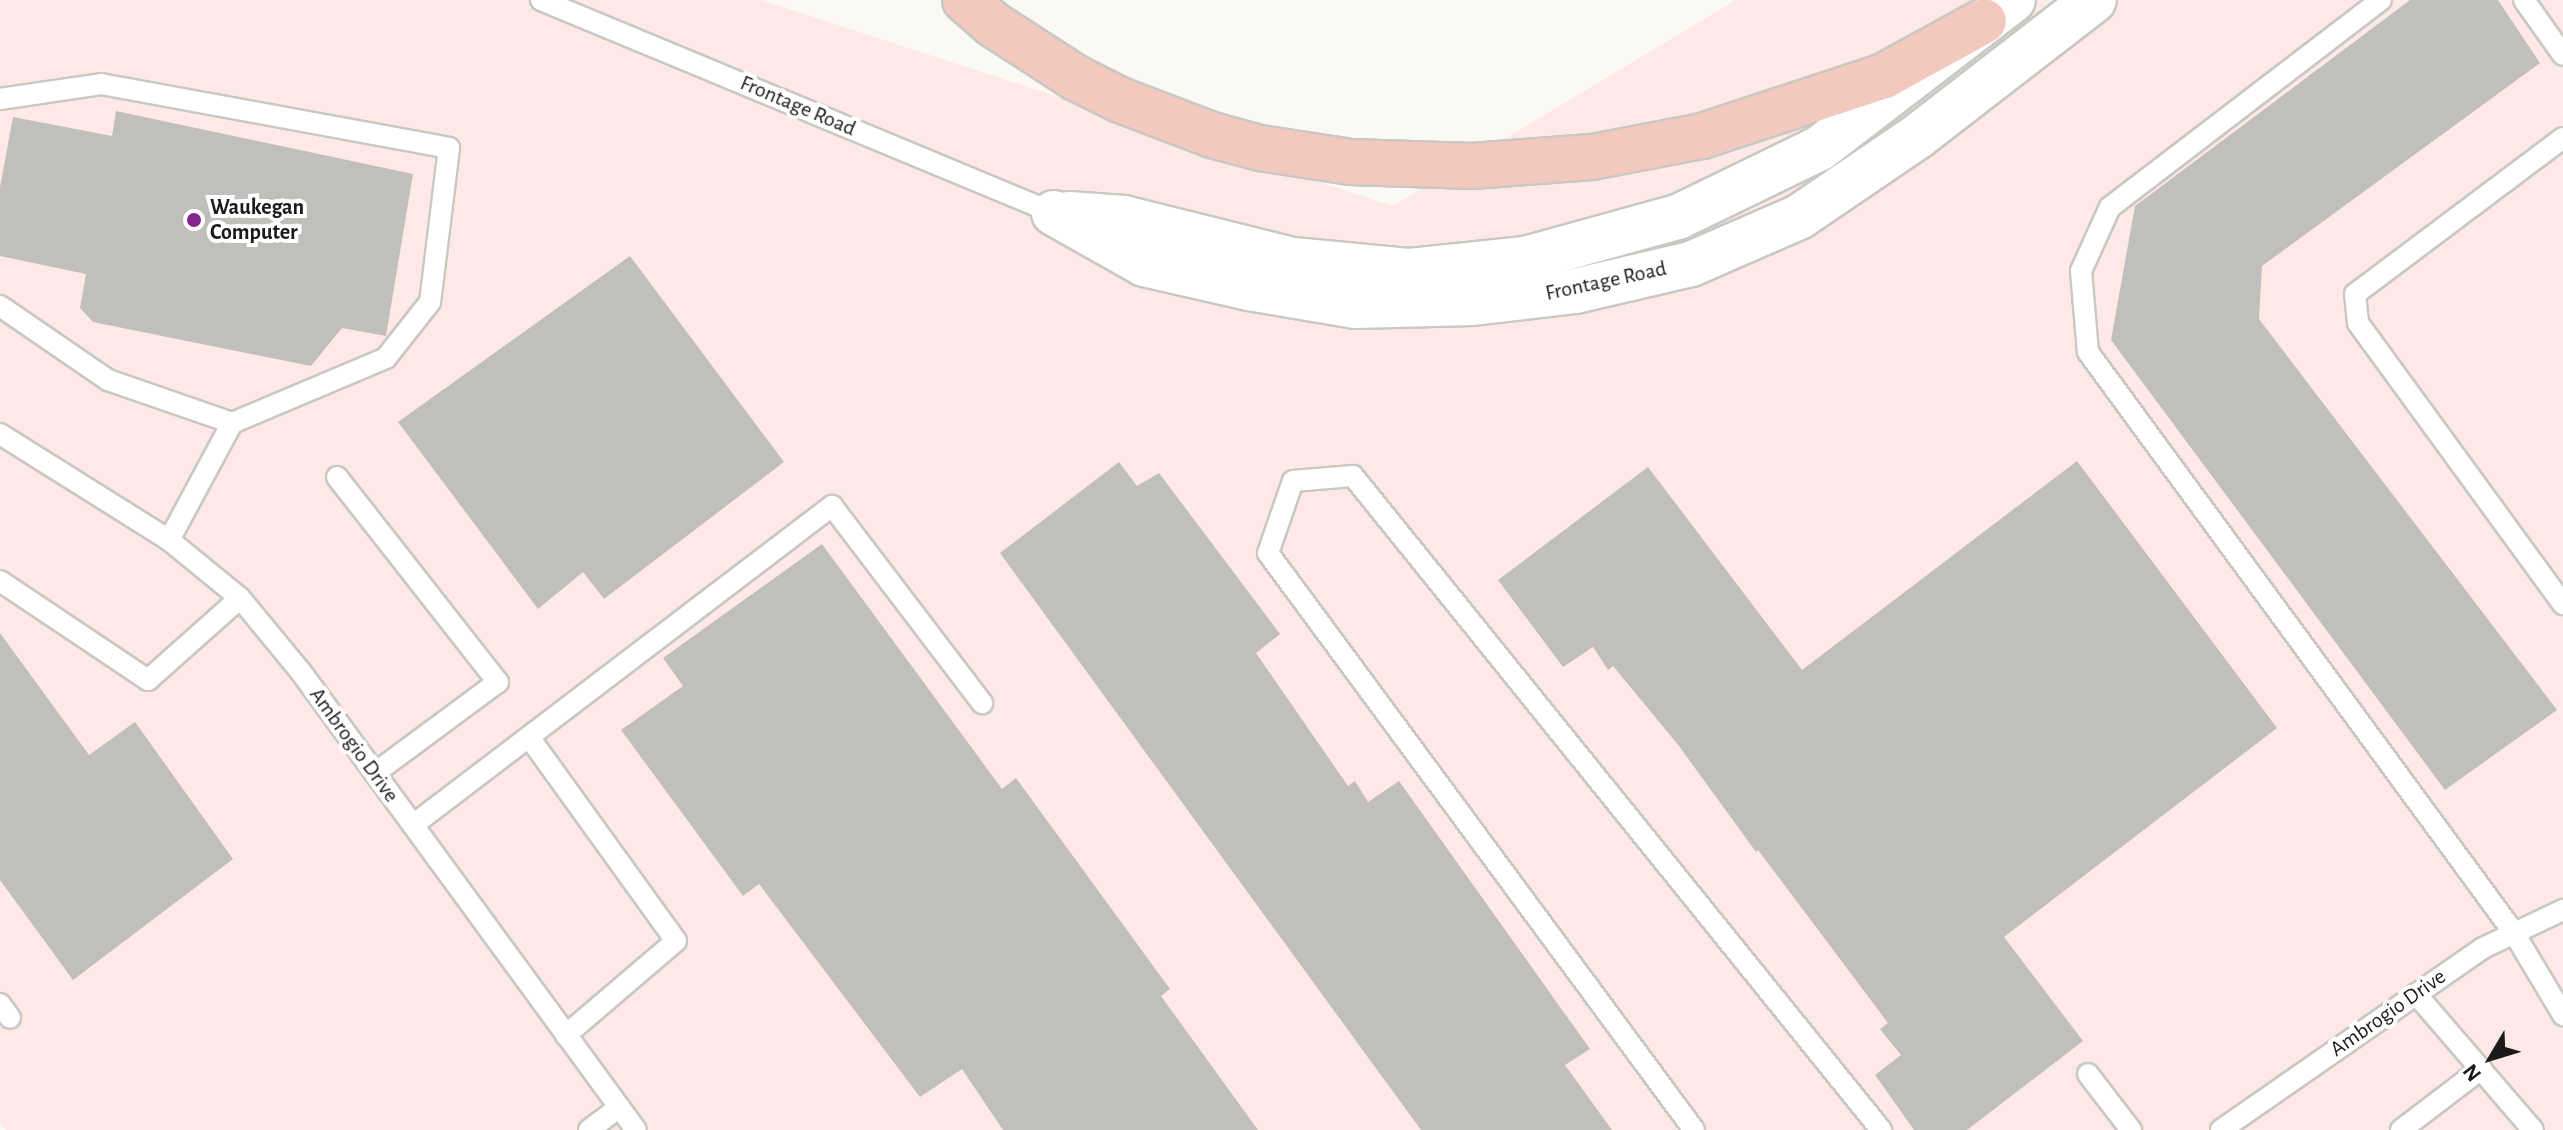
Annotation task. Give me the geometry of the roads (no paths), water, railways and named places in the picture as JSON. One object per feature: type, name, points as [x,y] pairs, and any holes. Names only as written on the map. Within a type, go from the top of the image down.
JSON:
[{"type":"highway","points":[[965,0],[994,25],[1076,78],[1120,100],[1212,135],[1260,148],[1351,162],[1472,166],[1592,157],[1702,136],[1884,76],[1998,11]]},
{"type":"street","name":"Frontage Road","points":[[1054,213],[1144,264],[1249,288],[1355,306],[1473,303],[1575,291],[1691,264],[1799,217],[1918,136],[2091,2]]},
{"type":"street","name":"Frontage Road","points":[[1054,213],[1124,218],[1293,260],[1410,271],[1525,259],[1678,217],[1820,148],[1998,11]]},
{"type":"lane","name":"Frontage Road","points":[[541,0],[1054,213]]},
{"type":"lane","points":[[2381,0],[2110,207],[2081,271],[2088,352],[2514,933],[2563,1015]]},
{"type":"lane","points":[[2524,0],[2563,55]]},
{"type":"lane","points":[[0,99],[101,84],[449,148],[430,302],[386,358],[232,423],[169,540]]},
{"type":"lane","points":[[2563,138],[2355,294],[2358,323],[2563,604]]},
{"type":"lane","points":[[0,306],[108,380],[232,423]]},
{"type":"lane","name":"Ambrogio Drive","points":[[2,441],[169,540],[240,598],[301,672],[636,1130]]},
{"type":"lane","points":[[1694,1130],[1268,553],[1293,481],[1353,476],[1881,1130]]},
{"type":"lane","points":[[337,477],[498,682],[375,773]]},
{"type":"lane","points":[[413,825],[832,506],[982,703]]},
{"type":"lane","points":[[0,581],[148,680],[240,598]]},
{"type":"lane","points":[[529,737],[676,941],[566,1035]]},
{"type":"lane","name":"Ambrogio Drive","points":[[2221,1130],[2483,948],[2563,910]]},
{"type":"lane","points":[[2416,994],[2533,1130]]},
{"type":"lane","points":[[2401,1130],[2481,1069]]},
{"type":"lane","points":[[2088,1074],[2131,1130]]},
{"type":"lane","points":[[589,1130],[619,1107]]},
{"type":"place","name":"Waukegan Computer","points":[[194,220]]}]
